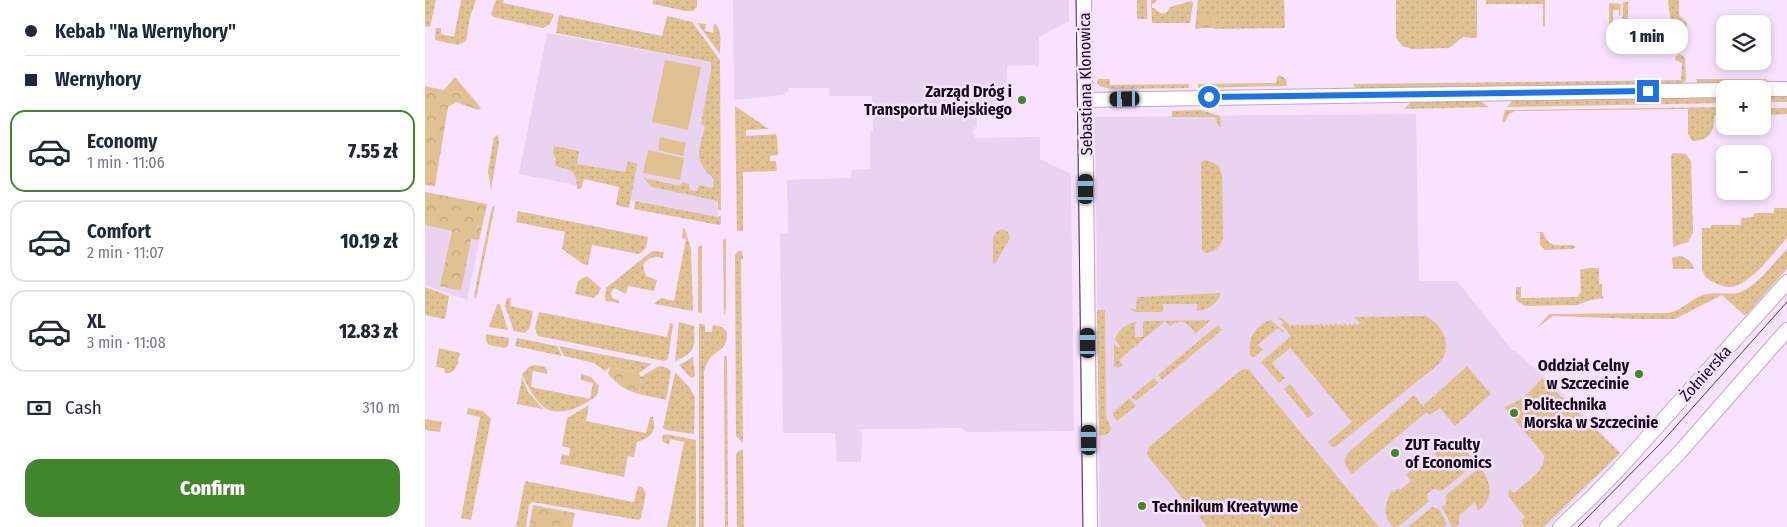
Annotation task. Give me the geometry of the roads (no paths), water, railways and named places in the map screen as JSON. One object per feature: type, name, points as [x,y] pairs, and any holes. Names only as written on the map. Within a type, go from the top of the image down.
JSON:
[{"type":"street","name":"Sebastiana Klonowica","points":[[1084,0],[1090,527]]},
{"type":"street","points":[[1771,89],[1787,89]]},
{"type":"street","points":[[1085,100],[1716,90]]},
{"type":"street","name":"Żołnierska","points":[[1560,527],[1621,468],[1787,282]]},
{"type":"street","name":"Żołnierska","points":[[1607,527],[1679,452],[1787,330]]},
{"type":"tram line","points":[[1076,0],[1083,527]]},
{"type":"tram line","points":[[1578,527],[1661,443],[1787,302]]},
{"type":"place","name":"Zarząd Dróg i Transportu Miejskiego","points":[[1022,100]]},
{"type":"place","name":"Oddział Celny w Szczecinie","points":[[1639,374]]},
{"type":"place","name":"Politechnika Morska w Szczecinie","points":[[1514,413]]},
{"type":"place","name":"ZUT Faculty of Economics","points":[[1395,453]]},
{"type":"place","name":"Technikum Kreatywne","points":[[1142,506]]}]
